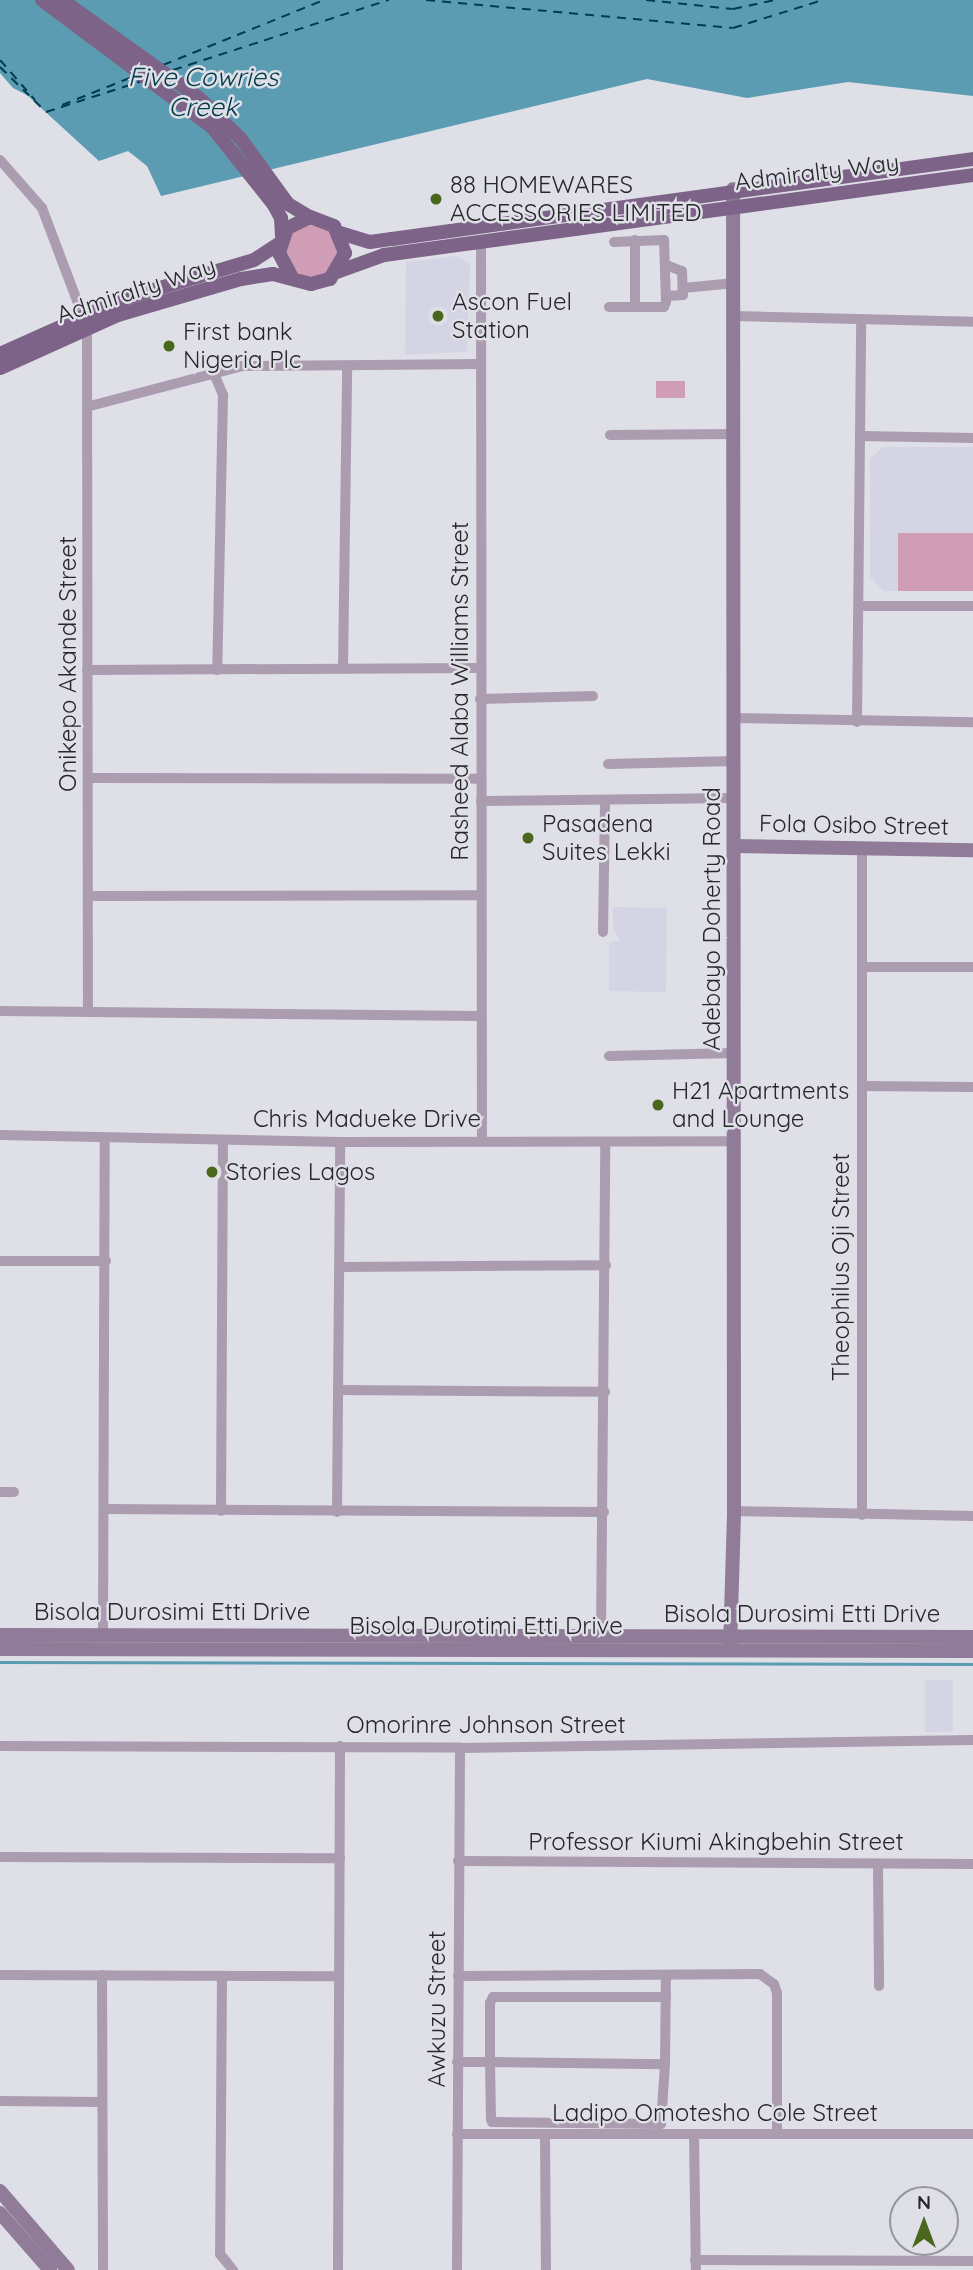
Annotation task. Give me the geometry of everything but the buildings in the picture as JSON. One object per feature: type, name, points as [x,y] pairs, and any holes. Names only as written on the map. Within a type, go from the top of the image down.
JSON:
[{"type":"main road","points":[[42,0],[190,107],[279,202],[310,217],[327,221],[340,233],[345,253],[337,272],[311,284],[292,277],[281,262],[279,202],[240,138],[199,97],[62,0]]},
{"type":"main road","name":"Admiralty Way","points":[[340,233],[370,242],[733,189],[973,159]]},
{"type":"main road","name":"Admiralty Way","points":[[337,272],[372,257],[736,205],[973,175]]},
{"type":"main road","name":"Adebayo Doherty Road","points":[[729,1642],[734,1511],[736,205],[733,189]]},
{"type":"main road","points":[[281,240],[293,223],[310,217]]},
{"type":"main road","name":"Admiralty Way","points":[[0,368],[124,299],[254,260],[281,240]]},
{"type":"main road","name":"Admiralty Way","points":[[0,354],[85,322],[241,279],[273,274],[292,277]]},
{"type":"main road","name":"Fola Osibo Street","points":[[734,846],[973,850]]},
{"type":"main road","name":"Bisola Durosimi Etti Drive","points":[[0,1635],[601,1636],[729,1642],[973,1637]]},
{"type":"main road","name":"Bisola Durotimi Etti Drive","points":[[0,1649],[729,1642],[973,1651]]},
{"type":"main road","points":[[0,2191],[50,2270]]},
{"type":"main road","points":[[0,2213],[68,2270]]},
{"type":"street","name":"Onikepo Akande Street","points":[[0,160],[42,208],[85,322],[90,406],[87,670],[88,1012]]},
{"type":"street","points":[[635,240],[635,307]]},
{"type":"street","points":[[609,307],[664,307],[666,296],[664,240],[614,242]]},
{"type":"street","name":"Rasheed Alaba Williams Street","points":[[481,243],[482,1139]]},
{"type":"street","points":[[666,265],[682,271],[683,288],[682,298],[666,296]]},
{"type":"street","points":[[683,288],[735,283]]},
{"type":"street","points":[[735,316],[973,322]]},
{"type":"street","points":[[857,722],[861,321]]},
{"type":"street","points":[[90,406],[215,376],[242,366],[481,364]]},
{"type":"street","points":[[343,669],[347,366]]},
{"type":"street","points":[[215,376],[223,395],[217,670]]},
{"type":"street","points":[[610,435],[735,434]]},
{"type":"street","points":[[860,436],[973,438]]},
{"type":"street","points":[[859,606],[973,606]]},
{"type":"street","points":[[87,670],[480,668]]},
{"type":"street","points":[[480,699],[593,696]]},
{"type":"street","points":[[735,718],[973,722]]},
{"type":"street","points":[[608,764],[735,761]]},
{"type":"street","points":[[89,778],[481,779]]},
{"type":"street","points":[[481,801],[735,798]]},
{"type":"street","points":[[603,932],[605,801]]},
{"type":"street","name":"Theophilus Oji Street","points":[[862,850],[862,1515]]},
{"type":"street","points":[[89,896],[481,895]]},
{"type":"street","points":[[863,967],[973,967]]},
{"type":"street","points":[[0,1011],[480,1016]]},
{"type":"street","points":[[609,1056],[734,1053]]},
{"type":"street","points":[[862,1086],[973,1087]]},
{"type":"street","name":"Chris Madueke Drive","points":[[0,1135],[105,1140],[341,1142],[482,1139],[605,1143],[734,1141]]},
{"type":"street","points":[[103,1634],[105,1140]]},
{"type":"street","points":[[221,1511],[223,1140]]},
{"type":"street","points":[[337,1512],[342,1268],[341,1142]]},
{"type":"street","points":[[601,1636],[605,1143]]},
{"type":"street","points":[[0,1261],[106,1261]]},
{"type":"street","points":[[342,1268],[606,1265]]},
{"type":"street","points":[[340,1390],[605,1392]]},
{"type":"street","points":[[0,1492],[14,1492]]},
{"type":"street","points":[[104,1509],[604,1512]]},
{"type":"street","points":[[734,1511],[973,1516]]},
{"type":"street","name":"Omorinre Johnson Street","points":[[0,1746],[460,1748],[973,1741]]},
{"type":"street","points":[[338,2270],[340,1746]]},
{"type":"street","name":"Awkuzu Street","points":[[457,2270],[460,1748]]},
{"type":"street","points":[[0,1857],[340,1858]]},
{"type":"street","name":"Professor Kiumi Akingbehin Street","points":[[458,1861],[973,1864]]},
{"type":"street","points":[[878,1864],[879,1986]]},
{"type":"street","points":[[458,1976],[760,1974],[774,1984],[777,2134]]},
{"type":"street","points":[[0,1975],[339,1976]]},
{"type":"street","points":[[102,1975],[103,2270]]},
{"type":"street","points":[[666,1975],[666,1997],[665,2064],[661,2124],[515,2124],[491,2119],[493,1997],[666,1997]]},
{"type":"street","points":[[222,1976],[220,2254],[233,2270]]},
{"type":"street","points":[[457,2062],[665,2064]]},
{"type":"street","points":[[0,2101],[103,2102]]},
{"type":"street","name":"Ladipo Omotesho Cole Street","points":[[457,2134],[973,2134]]},
{"type":"street","points":[[545,2134],[546,2270]]},
{"type":"street","points":[[694,2134],[696,2265],[973,2261]]},
{"type":"shaded area","points":[[312,225],[331,232],[338,251],[331,270],[312,277],[293,270],[286,251],[293,232]]},
{"type":"shaded area","name":"Ascon Fuel Station","points":[[456,256],[470,264],[467,352],[405,355],[406,262]]},
{"type":"shaded area","points":[[656,381],[685,381],[685,398],[656,398]]},
{"type":"shaded area","points":[[883,447],[973,447],[973,591],[884,591],[870,577],[870,459]]},
{"type":"shaded area","points":[[898,533],[973,533],[973,591],[898,591]]},
{"type":"shaded area","points":[[613,907],[667,908],[666,992],[609,991],[609,942],[620,941],[613,928]]},
{"type":"shaded area","points":[[925,1680],[953,1680],[953,1732],[925,1732]]},
{"type":"water","name":"Five Cowries Creek","points":[[0,0],[973,0],[973,96],[848,82],[747,98],[647,79],[161,196],[147,166],[128,151],[99,161],[27,95],[13,88],[0,73]]},
{"type":"waterway","points":[[0,1662],[973,1664]]},
{"type":"ferry route","points":[[163,65],[324,0]]},
{"type":"ferry route","points":[[173,70],[389,0]]},
{"type":"ferry route","points":[[426,0],[733,28],[823,0]]},
{"type":"ferry route","points":[[646,0],[733,9],[775,0]]},
{"type":"ferry route","points":[[0,60],[35,100]]},
{"type":"ferry route","points":[[0,67],[46,112],[142,81]]},
{"type":"ferry route","points":[[62,105],[135,76]]},
{"type":"place","name":"88 HOMEWARES ACCESSORIES LIMITED","points":[[436,199]]},
{"type":"place","name":"Ascon Fuel Station","points":[[438,316]]},
{"type":"place","name":"First bank Nigeria Plc","points":[[169,346]]},
{"type":"place","name":"Pasadena Suites Lekki","points":[[528,838]]},
{"type":"place","name":"H21 Apartments and Lounge","points":[[658,1105]]},
{"type":"place","name":"Stories Lagos","points":[[212,1172]]}]
